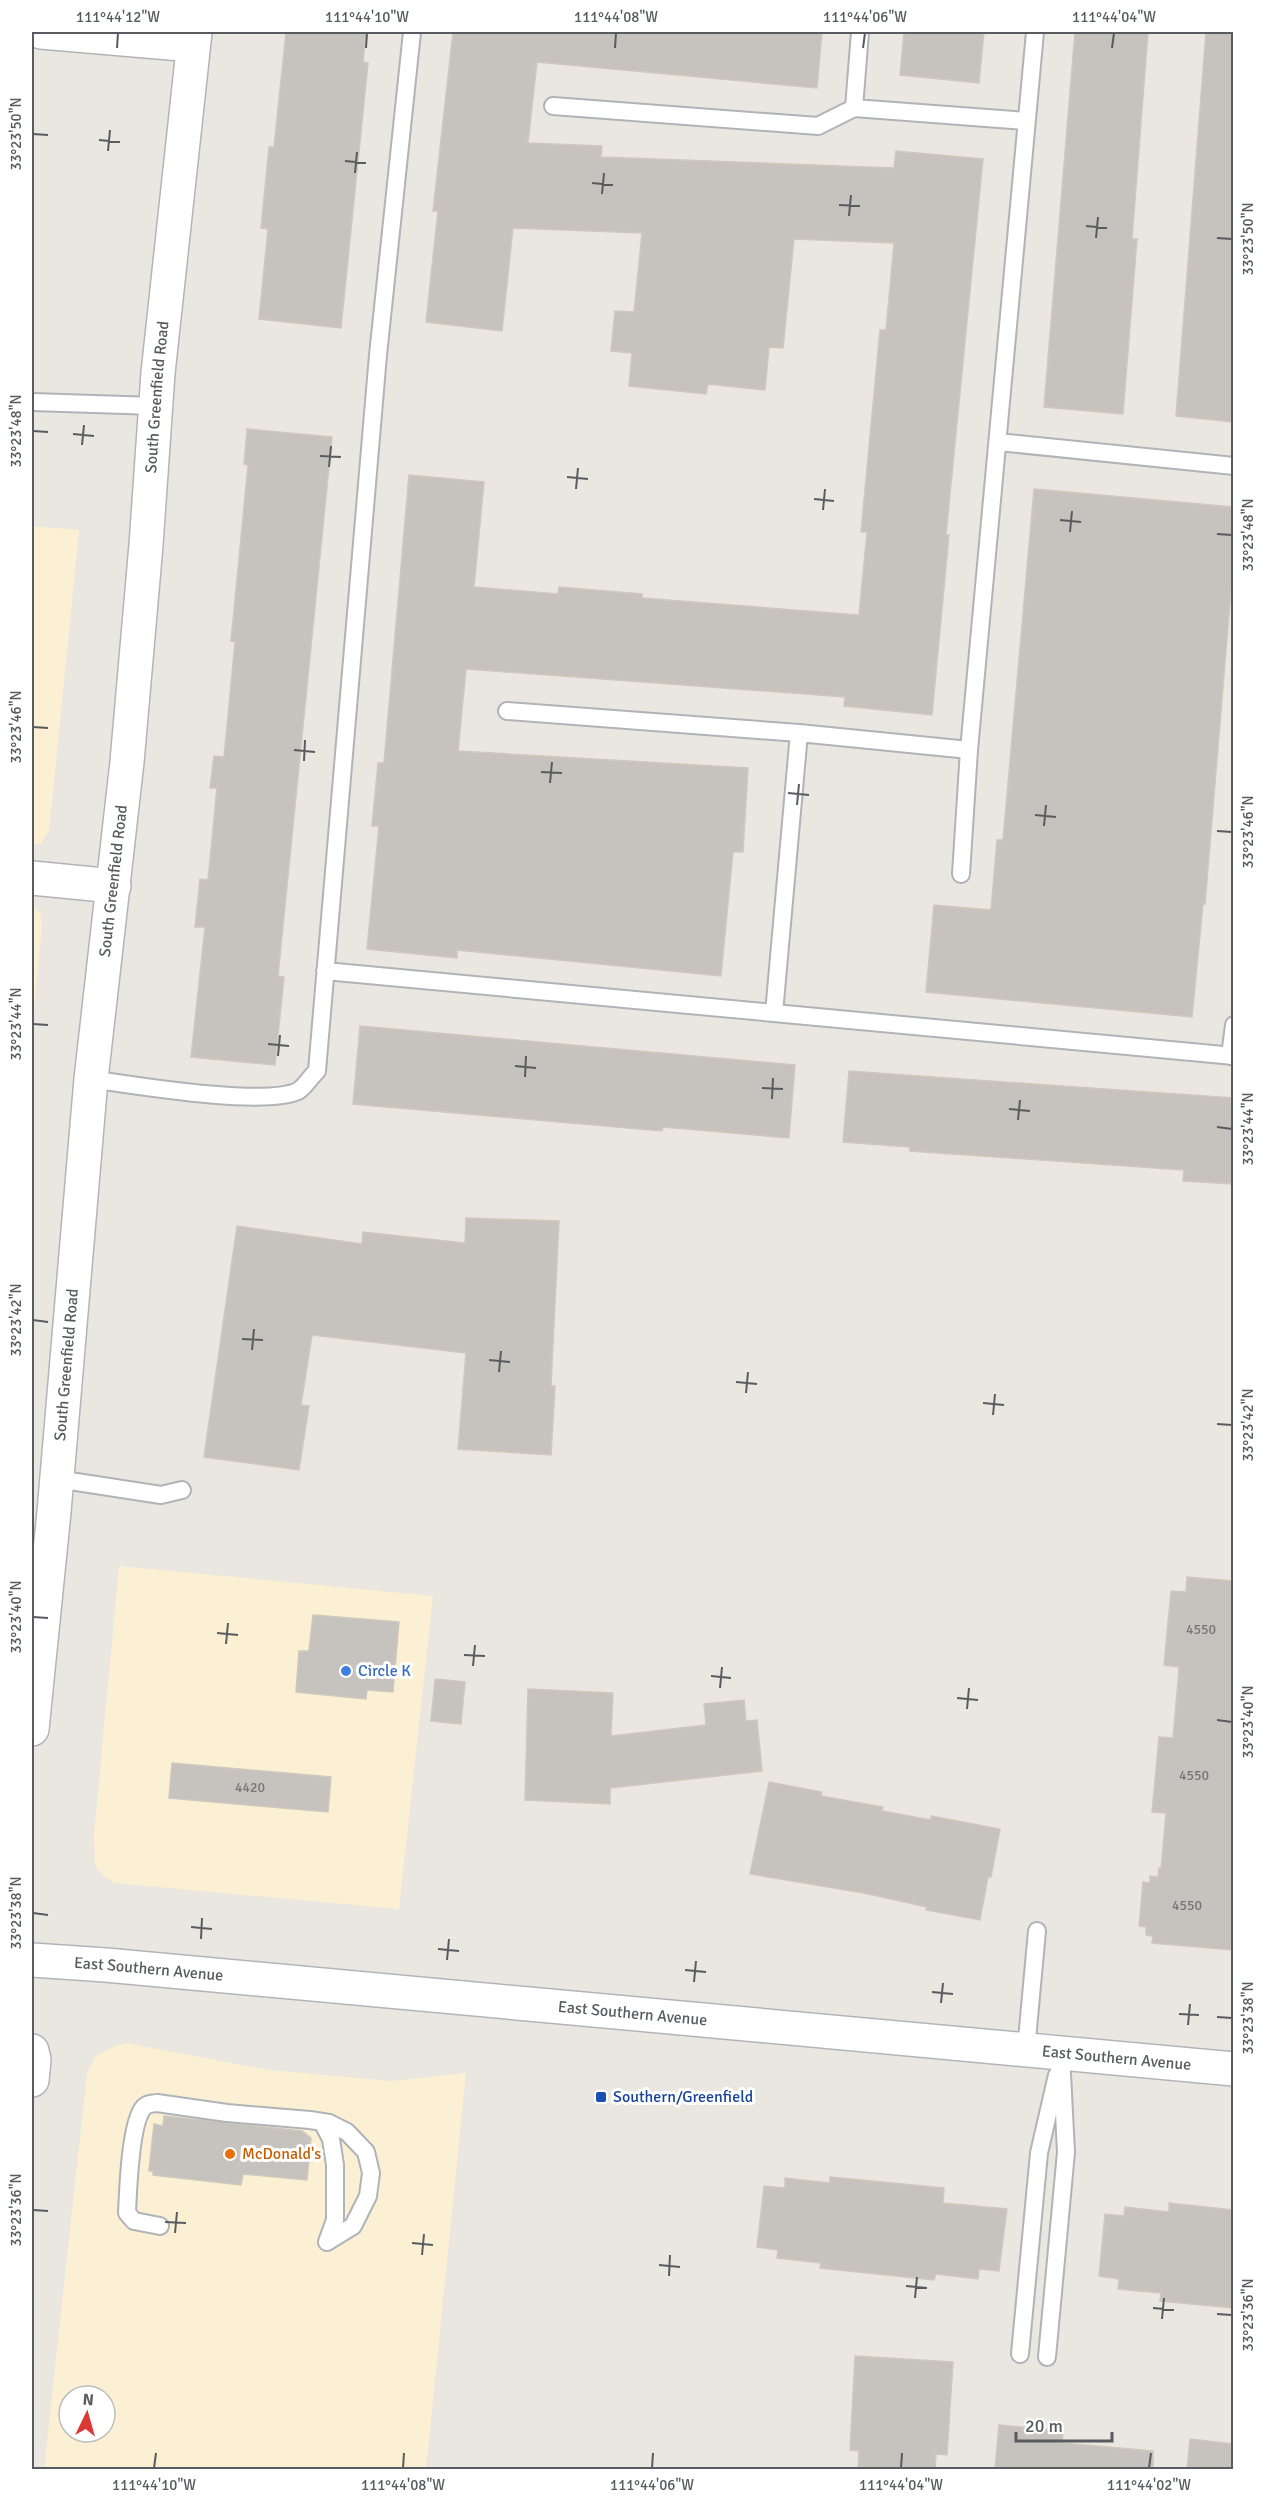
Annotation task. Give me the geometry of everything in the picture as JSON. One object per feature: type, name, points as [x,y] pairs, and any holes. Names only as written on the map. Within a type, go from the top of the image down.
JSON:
[{"type":"main road","points":[[41,32],[194,38]]},
{"type":"main road","name":"South Greenfield Road","points":[[32,1729],[57,1479],[91,1079],[114,886],[147,546],[158,373],[194,38]]},
{"type":"main road","points":[[32,878],[114,886]]},
{"type":"main road","name":"East Southern Avenue","points":[[32,1960],[130,1967],[1233,2068]]},
{"type":"main road","points":[[32,2051],[34,2060],[32,2080]]},
{"type":"lane","points":[[91,1079],[171,1090],[265,1097],[298,1090],[317,1071],[378,355],[412,32]]},
{"type":"lane","points":[[854,108],[860,32]]},
{"type":"lane","points":[[961,874],[969,750],[1035,32]]},
{"type":"lane","points":[[554,106],[818,126],[854,108],[1026,121]]},
{"type":"lane","points":[[32,402],[156,406]]},
{"type":"lane","points":[[998,442],[1233,466]]},
{"type":"lane","points":[[507,711],[799,733],[969,750]]},
{"type":"lane","points":[[774,1013],[799,733]]},
{"type":"lane","points":[[325,971],[1232,1056],[1233,1025]]},
{"type":"lane","points":[[57,1479],[161,1495],[182,1490]]},
{"type":"lane","points":[[1026,2050],[1037,1931]]},
{"type":"lane","points":[[1020,2354],[1039,2153],[1061,2054]]},
{"type":"lane","points":[[1047,2356],[1066,2152],[1061,2054]]},
{"type":"lane","points":[[160,2226],[134,2221],[127,2213],[134,2132],[142,2109],[148,2104],[157,2103],[322,2122],[347,2132],[366,2152],[371,2173],[368,2196],[353,2226],[327,2242],[335,2220],[335,2164],[331,2139],[322,2122]]},
{"type":"shaded area","points":[[32,526],[79,530],[49,831],[40,844],[32,845]]},
{"type":"shaded area","points":[[32,904],[41,915],[42,926],[32,1027]]},
{"type":"shaded area","points":[[119,1566],[433,1596],[399,1909],[115,1883],[95,1866],[94,1835]]},
{"type":"shaded area","points":[[126,2043],[268,2070],[391,2081],[466,2073],[426,2469],[44,2470],[87,2073],[95,2057],[110,2048]]},
{"type":"building","points":[[286,32],[366,32],[363,62],[368,63],[341,328],[259,319],[268,229],[261,228],[269,147],[274,147]]},
{"type":"building","points":[[453,32],[822,32],[817,88],[537,62],[528,143],[602,146],[601,157],[894,168],[896,151],[983,159],[946,535],[949,535],[932,715],[844,706],[845,697],[466,669],[458,751],[748,768],[743,852],[733,852],[721,976],[457,950],[457,958],[367,949],[379,826],[372,826],[378,763],[384,763],[409,475],[484,482],[474,587],[558,594],[559,587],[642,594],[642,598],[859,615],[867,532],[861,532],[880,330],[886,330],[894,243],[794,239],[783,348],[769,347],[765,390],[708,384],[706,394],[629,386],[632,353],[611,351],[615,311],[634,312],[642,233],[513,228],[502,331],[426,322],[438,211],[433,211]]},
{"type":"building","points":[[904,32],[984,32],[979,83],[900,75]]},
{"type":"building","points":[[1075,32],[1148,32],[1132,239],[1137,239],[1123,414],[1044,407]]},
{"type":"building","points":[[1206,32],[1233,32],[1233,422],[1176,416]]},
{"type":"building","points":[[247,429],[332,437],[278,976],[284,977],[275,1065],[191,1057],[205,927],[195,927],[200,879],[208,880],[217,788],[210,788],[214,756],[224,757],[235,642],[231,641],[248,465],[244,464]]},
{"type":"building","points":[[1034,489],[1233,507],[1233,566],[1205,904],[1203,904],[1192,1017],[926,992],[934,905],[991,910],[997,840],[1003,840]]},
{"type":"building","points":[[360,1026],[795,1065],[789,1138],[663,1127],[662,1131],[353,1104]]},
{"type":"building","points":[[849,1071],[1233,1098],[1233,1184],[1183,1181],[1184,1170],[910,1151],[910,1147],[843,1142]]},
{"type":"building","points":[[466,1218],[559,1221],[551,1386],[555,1386],[551,1455],[458,1449],[466,1353],[312,1335],[301,1405],[309,1406],[299,1470],[204,1457],[237,1226],[362,1244],[363,1232],[465,1243]]},
{"type":"building","points":[[1187,1577],[1233,1581],[1233,1950],[1152,1943],[1153,1936],[1146,1935],[1146,1927],[1139,1926],[1143,1882],[1150,1883],[1150,1876],[1158,1877],[1159,1868],[1161,1869],[1166,1813],[1152,1812],[1159,1737],[1173,1738],[1179,1667],[1164,1665],[1171,1591],[1186,1592]]},
{"type":"building","name":"Circle K","points":[[313,1615],[399,1622],[393,1692],[367,1690],[366,1699],[296,1692],[299,1651],[309,1651]]},
{"type":"building","points":[[435,1679],[465,1682],[461,1724],[431,1721]]},
{"type":"building","points":[[528,1689],[613,1693],[611,1736],[706,1725],[704,1704],[744,1700],[746,1721],[757,1720],[762,1771],[610,1788],[610,1804],[525,1800]]},
{"type":"building","points":[[172,1763],[331,1777],[328,1812],[169,1798]]},
{"type":"building","points":[[769,1782],[822,1792],[821,1796],[883,1807],[882,1811],[931,1820],[931,1816],[1000,1829],[980,1920],[926,1910],[927,1907],[864,1893],[750,1874]]},
{"type":"building","name":"McDonald's","points":[[164,2116],[302,2131],[311,2138],[307,2180],[243,2174],[241,2185],[153,2175],[153,2171],[149,2171],[154,2124],[163,2126]]},
{"type":"building","points":[[830,2177],[944,2188],[943,2203],[1007,2209],[999,2271],[979,2269],[978,2279],[936,2274],[934,2280],[820,2268],[821,2263],[777,2258],[778,2250],[757,2247],[764,2186],[785,2188],[785,2178],[830,2183]]},
{"type":"building","points":[[1169,2203],[1233,2210],[1233,2308],[1160,2301],[1161,2293],[1118,2289],[1119,2279],[1099,2276],[1105,2214],[1124,2216],[1125,2207],[1169,2212]]},
{"type":"building","points":[[855,2356],[953,2362],[947,2455],[936,2454],[935,2469],[858,2469],[859,2451],[850,2450]]},
{"type":"building","points":[[999,2425],[1063,2431],[1062,2443],[1153,2451],[1153,2469],[995,2469]]},
{"type":"building","points":[[1190,2439],[1233,2444],[1233,2469],[1187,2469]]},
{"type":"place","name":"Circle K","points":[[346,1671]]},
{"type":"place","name":"Southern/Greenfield","points":[[601,2097]]},
{"type":"place","name":"McDonald's","points":[[230,2154]]}]
